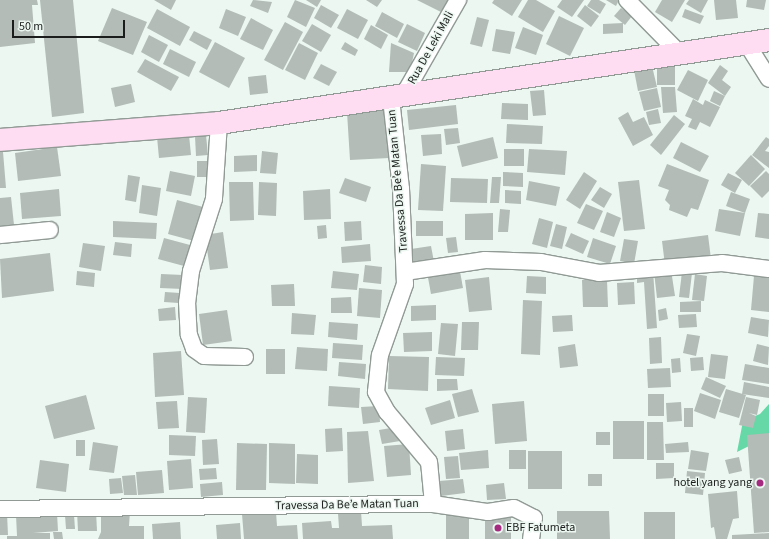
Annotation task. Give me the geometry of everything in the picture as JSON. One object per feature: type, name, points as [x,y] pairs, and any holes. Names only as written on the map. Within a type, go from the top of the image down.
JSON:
[{"type":"main road","points":[[0,140],[219,123],[769,40]]},
{"type":"street","name":"Rua De Leki Mali","points":[[397,97],[458,0]]},
{"type":"street","points":[[627,0],[680,54]]},
{"type":"street","points":[[746,44],[769,79]]},
{"type":"street","name":"Travessa Da Be’e Matan Tuan","points":[[0,509],[433,504],[429,462],[387,412],[376,392],[380,355],[405,284],[397,97]]},
{"type":"street","points":[[219,123],[214,199],[191,271],[187,302],[189,335],[194,349],[204,356],[245,357]]},
{"type":"street","points":[[0,235],[50,230]]},
{"type":"street","points":[[405,272],[485,260],[541,262],[599,273],[722,263],[769,269]]},
{"type":"street","points":[[433,504],[488,512],[514,508],[534,518],[531,539]]},
{"type":"green space","points":[[769,404],[769,436],[737,452],[743,421],[760,414]]},
{"type":"building","points":[[0,0],[37,0],[38,5],[32,5],[35,43],[0,47]]},
{"type":"building","points":[[40,0],[73,0],[84,113],[52,117]]},
{"type":"building","points":[[154,0],[176,0],[171,10]]},
{"type":"building","points":[[253,0],[272,2],[268,13],[250,6]]},
{"type":"building","points":[[295,0],[315,8],[306,27],[287,17]]},
{"type":"building","points":[[306,0],[321,0],[317,7]]},
{"type":"building","points":[[366,0],[382,0],[377,7]]},
{"type":"building","points":[[417,0],[449,0],[443,13]]},
{"type":"building","points":[[494,0],[522,0],[512,16],[492,3]]},
{"type":"building","points":[[528,0],[536,0],[555,11],[543,32],[518,17]]},
{"type":"building","points":[[562,0],[584,0],[572,17],[557,7]]},
{"type":"building","points":[[591,0],[599,0],[606,4],[600,14],[587,6]]},
{"type":"building","points":[[606,0],[619,0],[616,6]]},
{"type":"building","points":[[662,0],[685,0],[672,22],[655,12]]},
{"type":"building","points":[[689,0],[708,0],[701,13],[686,4]]},
{"type":"building","points":[[714,0],[736,0],[738,18],[716,20]]},
{"type":"building","points":[[747,0],[766,0],[764,10],[746,7]]},
{"type":"building","points":[[321,5],[339,15],[331,28],[314,18]]},
{"type":"building","points":[[585,5],[599,16],[591,27],[577,16]]},
{"type":"building","points":[[112,8],[147,22],[133,55],[98,41]]},
{"type":"building","points":[[621,8],[632,16],[625,25],[614,16]]},
{"type":"building","points":[[157,9],[190,27],[180,46],[147,28]]},
{"type":"building","points":[[226,9],[246,17],[238,36],[219,28]]},
{"type":"building","points":[[347,9],[368,20],[358,39],[337,28]]},
{"type":"building","points":[[685,9],[704,16],[700,24],[682,17]]},
{"type":"building","points":[[382,12],[404,24],[397,38],[375,26]]},
{"type":"building","points":[[559,16],[584,28],[570,56],[546,44]]},
{"type":"building","points":[[477,17],[489,20],[482,47],[470,44]]},
{"type":"building","points":[[251,18],[273,30],[263,50],[240,39]]},
{"type":"building","points":[[285,22],[303,32],[283,70],[264,60]]},
{"type":"building","points":[[623,23],[623,33],[603,34],[603,24]]},
{"type":"building","points":[[312,24],[331,35],[321,52],[302,41]]},
{"type":"building","points":[[407,24],[425,33],[417,51],[398,42]]},
{"type":"building","points":[[371,25],[388,35],[381,49],[364,39]]},
{"type":"building","points":[[523,27],[543,35],[536,55],[515,48]]},
{"type":"building","points":[[496,29],[515,32],[510,54],[492,51]]},
{"type":"building","points":[[194,31],[212,40],[207,50],[189,40]]},
{"type":"building","points":[[149,35],[168,45],[159,62],[141,52]]},
{"type":"building","points":[[215,42],[245,58],[229,88],[199,72]]},
{"type":"building","points":[[345,42],[358,50],[355,56],[341,49]]},
{"type":"building","points":[[299,43],[318,53],[305,80],[285,70]]},
{"type":"building","points":[[391,43],[414,53],[410,72],[389,72]]},
{"type":"building","points":[[170,49],[196,62],[189,77],[163,64]]},
{"type":"building","points":[[145,59],[179,77],[171,91],[137,72]]},
{"type":"building","points":[[321,64],[337,72],[329,86],[313,78]]},
{"type":"building","points":[[720,65],[728,71],[722,80],[731,87],[725,96],[708,83]]},
{"type":"building","points":[[652,66],[657,87],[638,91],[634,70]]},
{"type":"building","points":[[657,67],[675,67],[675,85],[657,85]]},
{"type":"building","points":[[688,70],[708,80],[698,101],[677,90]]},
{"type":"building","points":[[266,75],[268,93],[250,95],[248,77]]},
{"type":"building","points":[[131,84],[135,102],[115,107],[111,88]]},
{"type":"building","points":[[661,87],[675,87],[677,112],[663,113]]},
{"type":"building","points":[[657,88],[661,107],[644,111],[639,92]]},
{"type":"building","points":[[544,90],[546,115],[533,116],[530,91]]},
{"type":"building","points":[[714,91],[725,96],[720,106],[710,101]]},
{"type":"building","points":[[693,99],[703,105],[705,100],[720,107],[710,127],[700,122],[696,130],[688,127],[692,119],[685,116]]},
{"type":"building","points":[[502,103],[528,104],[528,120],[501,119]]},
{"type":"building","points":[[456,105],[458,124],[409,130],[407,110]]},
{"type":"building","points":[[658,109],[661,123],[649,125],[646,112]]},
{"type":"building","points":[[386,110],[389,158],[350,160],[347,112]]},
{"type":"building","points":[[628,112],[633,122],[644,117],[653,135],[633,146],[618,118]]},
{"type":"building","points":[[674,115],[685,124],[661,155],[650,145]]},
{"type":"building","points":[[507,124],[543,126],[542,144],[506,143]]},
{"type":"building","points":[[458,128],[460,143],[446,145],[444,129]]},
{"type":"building","points":[[441,134],[442,154],[423,156],[421,135]]},
{"type":"building","points":[[189,135],[191,155],[159,158],[157,137]]},
{"type":"building","points":[[206,135],[208,155],[196,156],[195,136]]},
{"type":"building","points":[[493,137],[498,158],[462,167],[457,146]]},
{"type":"building","points":[[766,137],[769,139],[769,146],[765,151],[769,152],[769,168],[752,155]]},
{"type":"building","points":[[681,142],[709,156],[700,172],[673,158]]},
{"type":"building","points":[[57,147],[61,176],[18,181],[15,153]]},
{"type":"building","points":[[504,149],[524,149],[524,166],[504,166]]},
{"type":"building","points":[[529,149],[567,151],[565,175],[527,172]]},
{"type":"building","points":[[262,151],[278,153],[276,174],[260,173]]},
{"type":"building","points":[[0,152],[3,152],[6,188],[0,188]]},
{"type":"building","points":[[257,155],[257,171],[234,172],[234,156]]},
{"type":"building","points":[[751,155],[765,169],[749,186],[735,173]]},
{"type":"building","points":[[197,161],[210,161],[211,177],[197,177]]},
{"type":"building","points":[[421,164],[446,166],[443,211],[418,210]]},
{"type":"building","points":[[667,164],[709,180],[698,210],[691,208],[687,217],[669,210],[670,205],[665,200],[669,190],[658,186]]},
{"type":"building","points":[[170,171],[195,176],[191,196],[166,191]]},
{"type":"building","points":[[766,171],[769,174],[769,191],[762,198],[750,186]]},
{"type":"building","points":[[503,172],[523,173],[523,187],[503,186]]},
{"type":"building","points":[[584,172],[597,181],[580,209],[566,200]]},
{"type":"building","points":[[728,173],[742,180],[735,193],[721,185]]},
{"type":"building","points":[[128,175],[140,177],[136,202],[125,200]]},
{"type":"building","points":[[492,177],[501,177],[499,203],[490,203]]},
{"type":"building","points":[[345,178],[371,187],[366,202],[339,193]]},
{"type":"building","points":[[451,178],[488,179],[487,203],[450,202]]},
{"type":"building","points":[[639,180],[645,229],[624,231],[618,182]]},
{"type":"building","points":[[529,181],[560,187],[556,206],[526,200]]},
{"type":"building","points":[[229,182],[253,182],[254,220],[230,221]]},
{"type":"building","points":[[259,182],[277,183],[276,216],[258,215]]},
{"type":"building","points":[[142,185],[161,188],[157,216],[139,213]]},
{"type":"building","points":[[600,187],[612,194],[604,208],[591,200]]},
{"type":"building","points":[[59,189],[61,216],[22,219],[20,193]]},
{"type":"building","points":[[330,189],[331,219],[304,220],[303,191]]},
{"type":"building","points":[[505,190],[521,191],[521,204],[505,203]]},
{"type":"building","points":[[731,192],[750,199],[745,213],[726,206]]},
{"type":"building","points":[[11,197],[14,225],[0,226],[0,198]]},
{"type":"building","points":[[177,200],[203,207],[194,241],[168,234]]},
{"type":"building","points":[[586,204],[603,211],[594,230],[577,223]]},
{"type":"building","points":[[500,209],[510,210],[508,232],[498,232]]},
{"type":"building","points":[[719,209],[745,213],[740,236],[715,231]]},
{"type":"building","points":[[607,212],[621,218],[614,237],[600,232]]},
{"type":"building","points":[[493,213],[493,240],[465,240],[465,214]]},
{"type":"building","points":[[758,213],[769,214],[769,239],[755,237]]},
{"type":"building","points":[[539,218],[553,222],[547,248],[532,244]]},
{"type":"building","points":[[113,221],[157,223],[156,239],[113,237]]},
{"type":"building","points":[[361,221],[362,240],[345,241],[344,222]]},
{"type":"building","points":[[416,221],[443,221],[443,236],[416,236]]},
{"type":"building","points":[[556,224],[567,227],[562,249],[550,246]]},
{"type":"building","points":[[326,225],[327,238],[318,239],[317,226]]},
{"type":"building","points":[[223,232],[228,268],[210,270],[205,235]]},
{"type":"building","points":[[571,233],[589,241],[583,254],[565,246]]},
{"type":"building","points":[[708,235],[711,259],[665,265],[662,241]]},
{"type":"building","points":[[456,237],[458,252],[448,253],[446,238]]},
{"type":"building","points":[[164,238],[190,245],[184,266],[158,259]]},
{"type":"building","points":[[593,238],[616,246],[610,264],[587,257]]},
{"type":"building","points":[[624,239],[638,241],[634,264],[620,261]]},
{"type":"building","points":[[115,242],[132,244],[131,257],[113,255]]},
{"type":"building","points":[[83,243],[105,246],[101,271],[79,267]]},
{"type":"building","points":[[370,244],[371,261],[342,263],[341,247]]},
{"type":"building","points":[[431,246],[434,262],[413,265],[411,249]]},
{"type":"building","points":[[50,253],[54,291],[2,298],[0,259]]},
{"type":"building","points":[[365,265],[382,267],[381,284],[363,282]]},
{"type":"building","points":[[459,266],[463,288],[431,294],[427,272]]},
{"type":"building","points":[[671,270],[675,296],[657,298],[654,272]]},
{"type":"building","points":[[77,271],[95,273],[94,287],[76,285]]},
{"type":"building","points":[[333,271],[359,274],[357,290],[331,288]]},
{"type":"building","points":[[653,271],[657,328],[647,329],[644,282],[637,283],[637,273]]},
{"type":"building","points":[[682,272],[692,273],[689,298],[679,297]]},
{"type":"building","points":[[161,274],[183,275],[183,289],[160,288]]},
{"type":"building","points":[[695,274],[707,276],[704,301],[692,300]]},
{"type":"building","points":[[527,276],[546,277],[546,294],[526,293]]},
{"type":"building","points":[[754,276],[769,278],[769,312],[751,310]]},
{"type":"building","points":[[489,277],[492,310],[469,312],[465,280]]},
{"type":"building","points":[[582,280],[607,280],[608,307],[583,307]]},
{"type":"building","points":[[634,282],[635,304],[618,305],[617,283]]},
{"type":"building","points":[[294,284],[295,306],[272,306],[271,285]]},
{"type":"building","points":[[359,288],[382,290],[380,318],[357,316]]},
{"type":"building","points":[[165,292],[180,293],[179,303],[164,302]]},
{"type":"building","points":[[351,297],[352,313],[331,313],[331,298]]},
{"type":"building","points":[[523,300],[542,301],[540,355],[521,354]]},
{"type":"building","points":[[701,301],[701,312],[680,312],[680,302]]},
{"type":"building","points":[[436,305],[436,320],[411,321],[411,306]]},
{"type":"building","points":[[175,307],[176,320],[159,321],[158,309]]},
{"type":"building","points":[[666,308],[668,319],[659,321],[658,310]]},
{"type":"building","points":[[227,310],[232,341],[203,345],[199,314]]},
{"type":"building","points":[[292,313],[316,315],[314,335],[291,334]]},
{"type":"building","points":[[696,314],[697,327],[679,328],[678,315]]},
{"type":"building","points":[[572,315],[573,331],[553,332],[552,316]]},
{"type":"building","points":[[751,317],[769,320],[768,337],[748,333]]},
{"type":"building","points":[[329,322],[358,324],[357,340],[328,337]]},
{"type":"building","points":[[462,322],[479,322],[478,350],[461,350]]},
{"type":"building","points":[[441,323],[458,324],[455,356],[438,354]]},
{"type":"building","points":[[432,332],[432,351],[404,352],[403,333]]},
{"type":"building","points":[[687,334],[700,336],[696,356],[683,353]]},
{"type":"building","points":[[661,337],[662,363],[650,364],[649,338]]},
{"type":"building","points":[[333,343],[363,345],[362,360],[332,358]]},
{"type":"building","points":[[575,344],[578,366],[560,368],[558,347]]},
{"type":"building","points":[[757,344],[769,347],[768,365],[753,361]]},
{"type":"building","points":[[297,347],[328,349],[327,371],[295,369]]},
{"type":"building","points":[[266,349],[285,349],[285,374],[266,374]]},
{"type":"building","points":[[181,351],[184,395],[155,397],[153,353]]},
{"type":"building","points":[[711,354],[728,356],[725,379],[708,377]]},
{"type":"building","points":[[389,356],[429,357],[428,391],[388,389]]},
{"type":"building","points":[[436,357],[465,358],[464,376],[435,375]]},
{"type":"building","points":[[703,357],[704,370],[691,371],[690,358]]},
{"type":"building","points":[[680,358],[681,372],[672,373],[671,359]]},
{"type":"building","points":[[339,362],[366,364],[365,379],[338,376]]},
{"type":"building","points":[[745,364],[769,368],[769,384],[742,380]]},
{"type":"building","points":[[670,368],[671,387],[648,388],[647,369]]},
{"type":"building","points":[[706,377],[726,386],[720,398],[701,389]]},
{"type":"building","points":[[437,379],[457,379],[458,390],[437,391]]},
{"type":"building","points":[[744,382],[769,387],[769,398],[742,394]]},
{"type":"building","points":[[329,386],[360,388],[359,408],[328,406]]},
{"type":"building","points":[[472,389],[479,412],[458,417],[452,394]]},
{"type":"building","points":[[726,389],[746,395],[739,418],[719,412]]},
{"type":"building","points":[[700,393],[721,400],[715,419],[694,411]]},
{"type":"building","points":[[648,394],[664,394],[664,416],[648,416]]},
{"type":"building","points":[[86,395],[95,429],[54,439],[45,406]]},
{"type":"building","points":[[188,397],[207,398],[205,433],[186,432]]},
{"type":"building","points":[[746,397],[760,400],[757,415],[749,413],[756,416],[753,428],[739,425]]},
{"type":"building","points":[[450,400],[455,418],[431,425],[425,408]]},
{"type":"building","points":[[177,401],[179,428],[158,429],[156,402]]},
{"type":"building","points":[[524,401],[527,441],[495,444],[492,404]]},
{"type":"building","points":[[681,402],[682,421],[667,422],[666,403]]},
{"type":"building","points":[[379,406],[380,422],[363,424],[361,407]]},
{"type":"building","points":[[684,408],[693,408],[693,427],[684,427]]},
{"type":"building","points":[[613,421],[644,421],[644,459],[613,459]]},
{"type":"building","points":[[647,422],[663,422],[664,460],[647,460]]},
{"type":"building","points":[[397,427],[400,441],[382,444],[379,430]]},
{"type":"building","points":[[342,428],[343,451],[326,452],[325,429]]},
{"type":"building","points":[[463,429],[465,449],[447,451],[445,431]]},
{"type":"building","points":[[368,431],[374,481],[348,483],[347,432]]},
{"type":"building","points":[[596,432],[610,432],[610,445],[596,445]]},
{"type":"building","name":"hotel yang yang","points":[[769,433],[769,532],[754,533],[747,435]]},
{"type":"building","points":[[169,435],[196,436],[195,456],[169,455]]},
{"type":"building","points":[[217,439],[219,464],[203,465],[202,440]]},
{"type":"building","points":[[76,440],[85,440],[85,456],[76,456]]},
{"type":"building","points":[[93,442],[118,446],[114,473],[89,470]]},
{"type":"building","points":[[688,442],[689,452],[666,453],[665,444]]},
{"type":"building","points":[[237,443],[267,444],[266,490],[236,490]]},
{"type":"building","points":[[269,443],[295,444],[295,484],[269,483]]},
{"type":"building","points":[[409,444],[411,475],[387,477],[384,446]]},
{"type":"building","points":[[488,450],[489,468],[461,470],[459,453]]},
{"type":"building","points":[[509,450],[526,450],[526,469],[509,469]]},
{"type":"building","points":[[691,450],[709,453],[706,471],[688,469]]},
{"type":"building","points":[[528,451],[562,451],[562,489],[528,489]]},
{"type":"building","points":[[297,454],[318,455],[318,484],[296,483]]},
{"type":"building","points":[[458,456],[460,478],[446,479],[444,457]]},
{"type":"building","points":[[739,457],[742,471],[729,474],[725,460]]},
{"type":"building","points":[[191,459],[193,488],[169,490],[167,461]]},
{"type":"building","points":[[40,460],[69,464],[66,492],[36,488]]},
{"type":"building","points":[[656,463],[674,463],[674,478],[656,479]]},
{"type":"building","points":[[216,468],[217,479],[200,480],[199,469]]},
{"type":"building","points":[[162,470],[164,493],[138,495],[136,472]]},
{"type":"building","points":[[687,471],[705,473],[703,495],[685,493]]},
{"type":"building","points":[[588,474],[602,474],[602,486],[588,486]]},
{"type":"building","points":[[135,475],[137,495],[124,495],[122,476]]},
{"type":"building","points":[[121,478],[123,493],[110,494],[109,479]]},
{"type":"building","points":[[463,479],[465,493],[441,496],[439,481]]},
{"type":"building","points":[[222,482],[223,495],[201,497],[200,484]]},
{"type":"building","points":[[504,483],[506,499],[487,500],[486,485]]},
{"type":"building","points":[[737,491],[739,518],[733,519],[727,539],[716,539],[714,527],[711,528],[708,494]]},
{"type":"building","points":[[101,510],[130,511],[129,526],[144,526],[144,539],[98,539],[101,532]]},
{"type":"building","points":[[77,511],[96,511],[97,531],[78,531]]},
{"type":"building","points":[[361,511],[362,526],[392,525],[393,539],[303,539],[302,523],[331,521],[332,528],[339,528],[338,513]]},
{"type":"building","points":[[557,511],[609,511],[610,539],[557,539]]},
{"type":"building","points":[[276,512],[277,526],[297,525],[298,539],[244,539],[242,514]]},
{"type":"building","points":[[446,512],[469,512],[469,539],[446,539]]},
{"type":"building","points":[[644,512],[675,512],[675,539],[644,539]]},
{"type":"building","points":[[57,513],[58,531],[33,533],[50,533],[50,539],[7,539],[7,536],[17,536],[16,515]]},
{"type":"building","points":[[0,514],[7,514],[8,535],[0,535]]},
{"type":"building","points":[[65,515],[74,515],[75,529],[66,529]]},
{"type":"building","name":"EBF Fatumeta","points":[[485,516],[511,516],[511,539],[485,539]]},
{"type":"building","points":[[180,522],[181,539],[153,539],[152,524]]},
{"type":"building","points":[[240,523],[241,539],[217,539],[216,525]]},
{"type":"building","points":[[53,532],[62,532],[63,539],[54,539]]},
{"type":"building","points":[[769,533],[769,539],[732,539],[732,535]]},
{"type":"place","name":"hotel yang yang","points":[[760,483]]},
{"type":"place","name":"EBF Fatumeta","points":[[498,528]]}]
